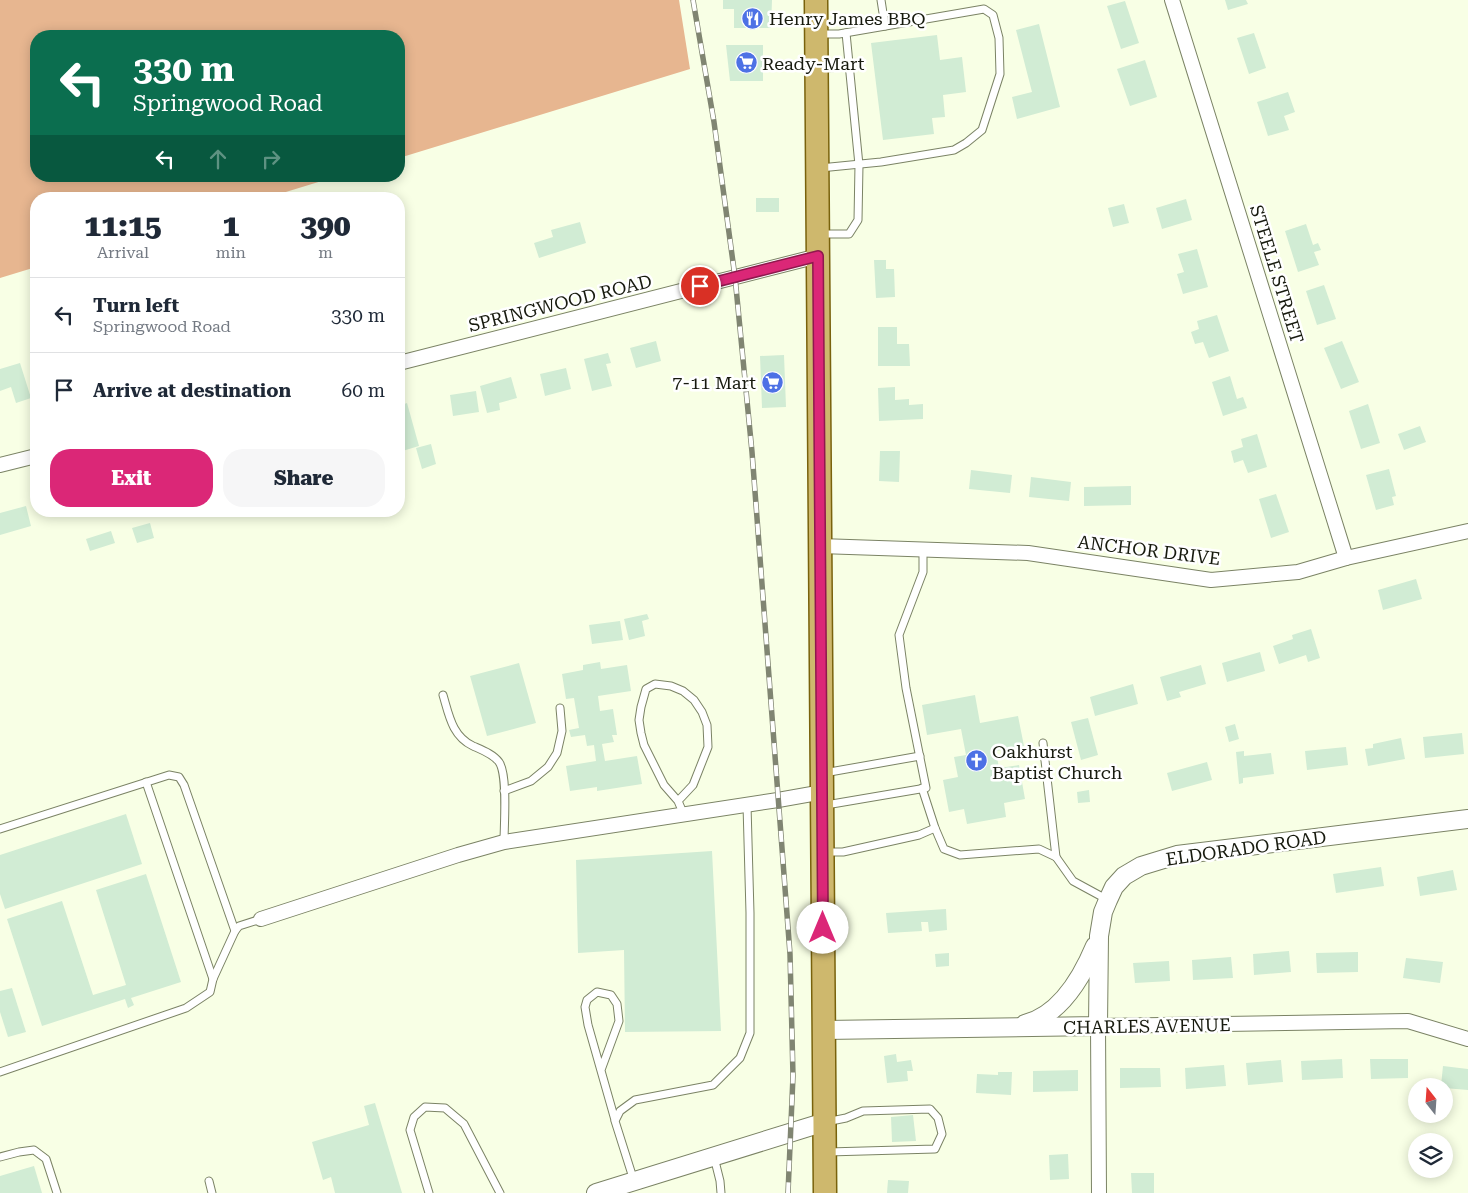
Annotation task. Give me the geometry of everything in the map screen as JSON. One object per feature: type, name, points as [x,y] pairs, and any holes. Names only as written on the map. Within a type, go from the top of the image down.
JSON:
[{"type":"main road","points":[[816,0],[825,1193]]},
{"type":"street","name":"STEELE STREET","points":[[1172,0],[1346,558]]},
{"type":"street","name":"SPRINGWOOD ROAD","points":[[405,361],[817,245]]},
{"type":"street","points":[[0,465],[30,458]]},
{"type":"street","name":"ANCHOR DRIVE","points":[[820,546],[1028,553],[1211,580],[1298,572],[1346,558],[1468,531]]},
{"type":"street","points":[[260,919],[504,842],[747,805],[823,790]]},
{"type":"street","name":"ELDORADO ROAD","points":[[1098,1026],[1099,936],[1103,912],[1114,887],[1124,876],[1140,866],[1177,855],[1468,819]]},
{"type":"street","points":[[1010,1028],[1033,1022],[1049,1012],[1071,990],[1088,964],[1099,936]]},
{"type":"street","name":"CHARLES AVENUE","points":[[824,1030],[1408,1021],[1468,1039]]},
{"type":"street","points":[[1098,1026],[1099,1193]]},
{"type":"street","points":[[596,1193],[825,1122]]},
{"type":"lane","points":[[880,0],[886,26]]},
{"type":"lane","points":[[816,34],[846,33],[984,9],[993,15],[999,38],[1000,74],[982,130],[954,150],[859,165],[817,169]]},
{"type":"lane","points":[[817,245],[849,234],[858,220],[859,165],[846,33]]},
{"type":"lane","points":[[816,68],[849,67]]},
{"type":"lane","points":[[823,790],[926,788],[906,688],[899,635],[923,572],[923,550]]},
{"type":"lane","points":[[678,801],[693,785],[708,747],[707,726],[702,712],[694,700],[683,691],[671,686],[655,684],[646,689],[643,697],[639,720],[641,733],[644,745],[664,785],[678,801],[684,815]]},
{"type":"lane","points":[[443,695],[453,727],[459,736],[499,761],[503,772],[504,842]]},
{"type":"lane","points":[[504,791],[531,781],[548,766],[557,753],[562,730],[560,708]]},
{"type":"lane","points":[[1043,743],[1056,856],[1073,881],[1108,900]]},
{"type":"lane","points":[[823,790],[920,756]]},
{"type":"lane","points":[[0,829],[169,775],[179,777],[184,784],[235,931]]},
{"type":"lane","points":[[146,782],[213,979]]},
{"type":"lane","points":[[922,788],[944,849],[960,855],[1039,849],[1056,856]]},
{"type":"lane","points":[[615,1121],[620,1110],[635,1100],[713,1085],[740,1058],[750,1033],[750,914],[747,805]]},
{"type":"lane","points":[[823,852],[843,852],[919,835],[935,828]]},
{"type":"lane","points":[[0,1072],[186,1008],[210,992],[213,979],[239,926],[260,919]]},
{"type":"lane","points":[[601,1070],[619,1021],[617,1004],[611,995],[597,992],[587,1000],[585,1006],[588,1024],[615,1121],[634,1181]]},
{"type":"lane","points":[[429,1193],[410,1130],[414,1117],[424,1107],[446,1108],[464,1124],[500,1193]]},
{"type":"lane","points":[[825,1122],[846,1118],[863,1111],[930,1110],[938,1118],[942,1134],[935,1149],[825,1152]]},
{"type":"lane","points":[[0,1157],[34,1150],[46,1159],[57,1193]]},
{"type":"lane","points":[[714,1156],[721,1193]]},
{"type":"lane","points":[[209,1181],[212,1193]]},
{"type":"shaded area","points":[[0,0],[679,0],[690,69],[405,156],[405,30],[30,30],[30,182],[318,182],[286,192],[30,192],[30,269],[0,278]]},
{"type":"building","name":"Henry James BBQ","points":[[723,0],[772,0],[771,28],[734,28],[734,9],[723,9]]},
{"type":"building","points":[[1225,0],[1246,0],[1248,4],[1228,10]]},
{"type":"building","points":[[1125,1],[1139,43],[1121,49],[1107,6]]},
{"type":"building","points":[[1039,24],[1060,107],[1017,119],[1012,97],[1032,92],[1016,30]]},
{"type":"building","points":[[1254,33],[1266,68],[1249,74],[1237,38]]},
{"type":"building","points":[[937,35],[940,60],[962,57],[966,92],[943,95],[945,117],[932,118],[934,134],[883,140],[871,43]]},
{"type":"building","name":"Ready-Mart","points":[[726,45],[763,45],[763,81],[730,81]]},
{"type":"building","points":[[1145,60],[1157,97],[1130,106],[1117,69]]},
{"type":"building","points":[[1288,92],[1295,112],[1284,116],[1289,130],[1268,136],[1257,102]]},
{"type":"building","points":[[756,198],[779,198],[779,212],[756,212]]},
{"type":"building","points":[[1186,199],[1192,220],[1162,229],[1156,208]]},
{"type":"building","points":[[1124,204],[1129,223],[1113,227],[1108,208]]},
{"type":"building","points":[[580,222],[586,243],[539,258],[534,243],[553,237],[551,230]]},
{"type":"building","points":[[1306,224],[1313,245],[1318,243],[1321,250],[1314,252],[1319,265],[1298,272],[1285,231]]},
{"type":"building","points":[[1197,249],[1208,287],[1183,294],[1177,274],[1184,272],[1178,254]]},
{"type":"building","points":[[874,260],[886,260],[886,269],[894,269],[895,297],[876,298]]},
{"type":"building","points":[[1324,285],[1336,319],[1317,325],[1306,291]]},
{"type":"building","points":[[1217,315],[1229,351],[1209,358],[1203,342],[1195,344],[1191,332],[1199,329],[1197,321]]},
{"type":"building","points":[[878,327],[897,327],[897,344],[909,344],[910,366],[878,366]]},
{"type":"building","points":[[656,341],[661,361],[636,368],[630,348]]},
{"type":"building","points":[[1342,341],[1359,382],[1341,389],[1324,348]]},
{"type":"building","points":[[608,353],[611,363],[606,364],[612,386],[592,391],[584,359]]},
{"type":"building","points":[[784,355],[786,407],[762,408],[760,356]]},
{"type":"building","points":[[20,363],[30,398],[16,403],[11,387],[0,391],[0,369]]},
{"type":"building","points":[[566,368],[571,389],[545,396],[540,374]]},
{"type":"building","points":[[1230,376],[1237,399],[1243,397],[1247,408],[1223,416],[1212,382]]},
{"type":"building","points":[[511,377],[517,398],[499,403],[500,410],[487,413],[480,386]]},
{"type":"building","points":[[895,387],[895,400],[909,399],[909,405],[923,404],[923,419],[879,421],[878,388]]},
{"type":"building","points":[[476,391],[479,412],[453,416],[450,395]]},
{"type":"building","points":[[407,403],[419,446],[405,450],[405,404]]},
{"type":"building","points":[[1368,404],[1380,443],[1361,449],[1349,411]]},
{"type":"building","points":[[1420,426],[1426,442],[1404,450],[1398,434]]},
{"type":"building","points":[[1257,434],[1267,467],[1248,473],[1243,460],[1234,463],[1231,451],[1243,447],[1241,439]]},
{"type":"building","points":[[431,444],[436,464],[422,469],[416,448]]},
{"type":"building","points":[[880,451],[900,451],[899,482],[879,481]]},
{"type":"building","points":[[1389,469],[1396,496],[1392,497],[1394,505],[1376,510],[1366,475]]},
{"type":"building","points":[[971,470],[1012,475],[1010,493],[969,489]]},
{"type":"building","points":[[1031,477],[1071,482],[1069,501],[1029,497]]},
{"type":"building","points":[[1131,486],[1131,505],[1084,506],[1084,487]]},
{"type":"building","points":[[1276,494],[1289,532],[1271,538],[1259,499]]},
{"type":"building","points":[[26,506],[31,526],[0,535],[0,513]]},
{"type":"building","points":[[150,523],[154,538],[137,543],[132,528]]},
{"type":"building","points":[[111,531],[115,543],[90,551],[86,539]]},
{"type":"building","points":[[1416,579],[1422,599],[1383,610],[1378,590]]},
{"type":"building","points":[[647,614],[649,619],[642,621],[645,636],[629,640],[624,619]]},
{"type":"building","points":[[620,621],[623,640],[592,644],[589,625]]},
{"type":"building","points":[[1311,629],[1320,658],[1308,662],[1306,655],[1279,664],[1273,646],[1293,639],[1292,635]]},
{"type":"building","points":[[1260,652],[1265,671],[1227,682],[1222,663]]},
{"type":"building","points":[[600,662],[601,669],[627,665],[631,691],[598,696],[600,711],[613,709],[617,735],[612,735],[614,742],[602,744],[605,761],[637,756],[642,784],[597,791],[597,787],[570,791],[566,766],[596,761],[594,745],[587,746],[585,735],[571,737],[569,730],[579,728],[574,698],[566,699],[562,674],[583,670],[583,665]]},
{"type":"building","points":[[519,663],[536,723],[487,736],[470,676]]},
{"type":"building","points":[[1201,665],[1206,684],[1179,692],[1181,697],[1167,701],[1160,677]]},
{"type":"building","points":[[1133,684],[1138,704],[1095,716],[1090,697]]},
{"type":"building","name":"Oakhurst Baptist Church","points":[[975,695],[980,723],[1018,716],[1024,746],[996,751],[999,768],[1019,765],[1025,799],[1004,803],[1006,817],[967,824],[964,809],[949,812],[943,780],[958,777],[954,757],[966,755],[961,729],[927,735],[922,705]]},
{"type":"building","points":[[1088,718],[1098,755],[1081,760],[1071,722]]},
{"type":"building","points":[[1235,724],[1239,739],[1229,742],[1225,727]]},
{"type":"building","points":[[1462,733],[1464,754],[1425,758],[1423,737]]},
{"type":"building","points":[[1401,738],[1405,759],[1368,766],[1365,749],[1373,748],[1373,744]]},
{"type":"building","points":[[1346,747],[1348,765],[1307,770],[1305,751]]},
{"type":"building","points":[[1244,751],[1244,756],[1271,753],[1274,774],[1243,778],[1243,783],[1239,784],[1236,752]]},
{"type":"building","points":[[1207,762],[1212,780],[1172,791],[1167,773]]},
{"type":"building","points":[[1089,790],[1090,802],[1078,803],[1077,792]]},
{"type":"building","points":[[126,814],[142,864],[5,909],[0,894],[0,855]]},
{"type":"building","points":[[712,851],[721,1031],[625,1032],[624,950],[578,953],[576,860]]},
{"type":"building","points":[[1381,867],[1384,886],[1336,893],[1333,874]]},
{"type":"building","points":[[1453,870],[1457,890],[1420,896],[1417,877]]},
{"type":"building","points":[[146,874],[181,982],[131,998],[134,1005],[128,1008],[125,999],[42,1026],[7,919],[62,901],[93,995],[126,985],[96,890]]},
{"type":"building","points":[[946,909],[947,930],[929,932],[928,922],[921,922],[922,931],[888,933],[886,913]]},
{"type":"building","points":[[1289,951],[1291,972],[1254,975],[1253,954]]},
{"type":"building","points":[[1358,952],[1358,972],[1317,973],[1316,953]]},
{"type":"building","points":[[949,953],[949,966],[936,967],[935,954]]},
{"type":"building","points":[[1231,957],[1233,978],[1193,980],[1192,960]]},
{"type":"building","points":[[1406,958],[1443,962],[1440,983],[1403,978]]},
{"type":"building","points":[[1169,961],[1170,981],[1135,983],[1133,963]]},
{"type":"building","points":[[12,988],[26,1032],[8,1037],[0,1012],[0,991]]},
{"type":"building","points":[[896,1054],[897,1062],[911,1060],[913,1071],[907,1071],[908,1081],[887,1083],[884,1056]]},
{"type":"building","points":[[1342,1059],[1343,1078],[1302,1080],[1301,1061]]},
{"type":"building","points":[[1370,1059],[1408,1059],[1408,1078],[1371,1079]]},
{"type":"building","points":[[1281,1060],[1283,1082],[1248,1085],[1246,1063]]},
{"type":"building","points":[[1224,1065],[1226,1086],[1186,1089],[1185,1068]]},
{"type":"building","points":[[1443,1066],[1468,1069],[1468,1090],[1453,1089],[1453,1078],[1442,1078]]},
{"type":"building","points":[[1120,1068],[1160,1068],[1161,1087],[1120,1088]]},
{"type":"building","points":[[1078,1070],[1078,1091],[1033,1092],[1033,1071]]},
{"type":"building","points":[[998,1072],[1012,1072],[1011,1095],[976,1093],[977,1074],[998,1075]]},
{"type":"building","points":[[375,1103],[402,1193],[335,1193],[331,1177],[323,1180],[312,1142],[369,1125],[364,1106]]},
{"type":"building","points":[[913,1115],[916,1141],[892,1142],[891,1117]]},
{"type":"building","points":[[1068,1154],[1069,1179],[1050,1180],[1049,1155]]},
{"type":"building","points":[[34,1166],[42,1193],[0,1193],[0,1176]]},
{"type":"building","points":[[1131,1173],[1154,1173],[1154,1193],[1132,1193]]},
{"type":"building","points":[[888,1180],[909,1181],[908,1193],[887,1193]]},
{"type":"railway","points":[[693,0],[714,122],[735,277],[752,452],[790,954],[793,1076],[788,1193]]},
{"type":"place","name":"Henry James BBQ","points":[[753,18]]},
{"type":"place","name":"Ready-Mart","points":[[746,63]]},
{"type":"place","name":"7-11 Mart","points":[[772,382]]},
{"type":"place","name":"Oakhurst Baptist Church","points":[[976,761]]},
{"type":"route","points":[[700,286],[818,256],[823,928]]}]
